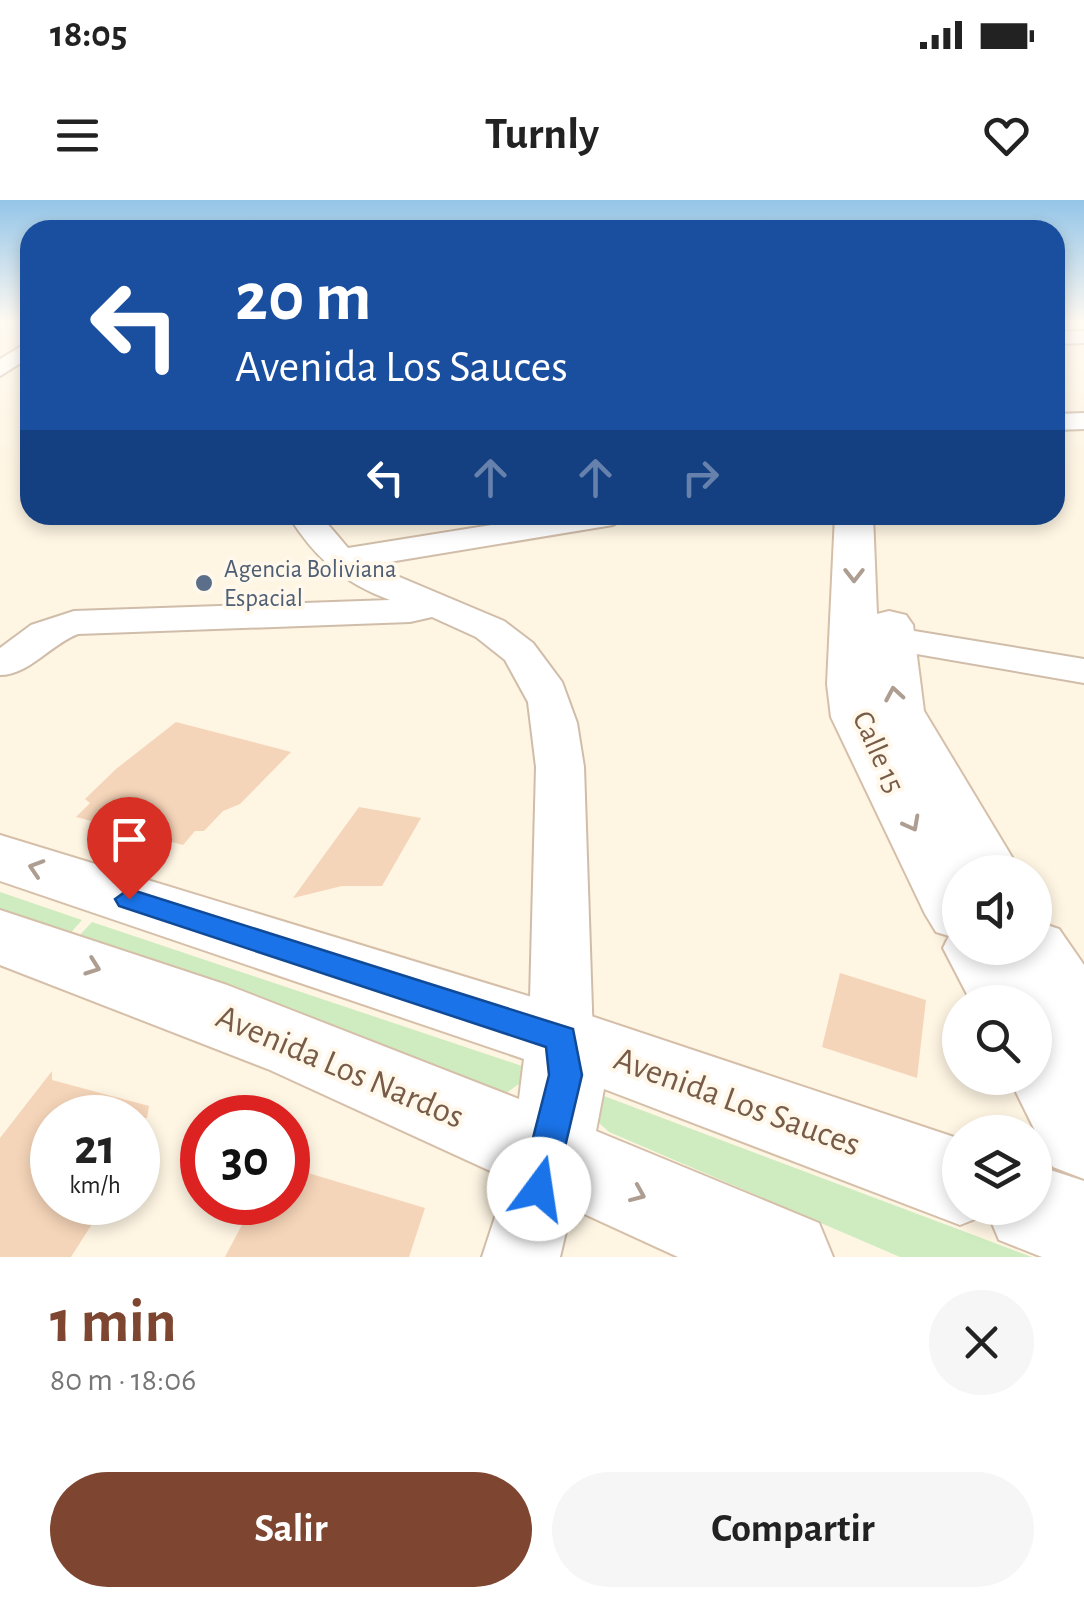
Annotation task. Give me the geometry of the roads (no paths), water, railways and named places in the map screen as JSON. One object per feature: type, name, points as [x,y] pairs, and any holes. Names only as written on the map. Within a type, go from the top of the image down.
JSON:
[{"type":"street","points":[[309,525],[340,560],[380,583],[501,634],[525,658],[552,708],[559,755],[562,1039],[566,1075],[521,1257]]},
{"type":"street","points":[[340,560],[552,525]]},
{"type":"street","name":"Calle 15","points":[[855,525],[872,637],[897,712],[978,855]]},
{"type":"street","name":"Calle 15","points":[[881,525],[872,637],[853,684],[858,717],[942,879]]},
{"type":"street","points":[[4,664],[44,633],[74,622],[410,612],[434,603]]},
{"type":"street","points":[[872,637],[1084,671]]},
{"type":"street","name":"Avenida Los Sauces","points":[[0,857],[562,1039],[942,1176]]},
{"type":"street","name":"Avenida Los Nardos","points":[[0,937],[82,963],[278,1038],[785,1257]]},
{"type":"street","points":[[1045,965],[1084,1028]]},
{"type":"street","points":[[1052,1080],[1084,1139]]},
{"type":"street","points":[[1052,1215],[1084,1226]]},
{"type":"place","name":"Agencia Boliviana Espacial","points":[[204,583]]}]
